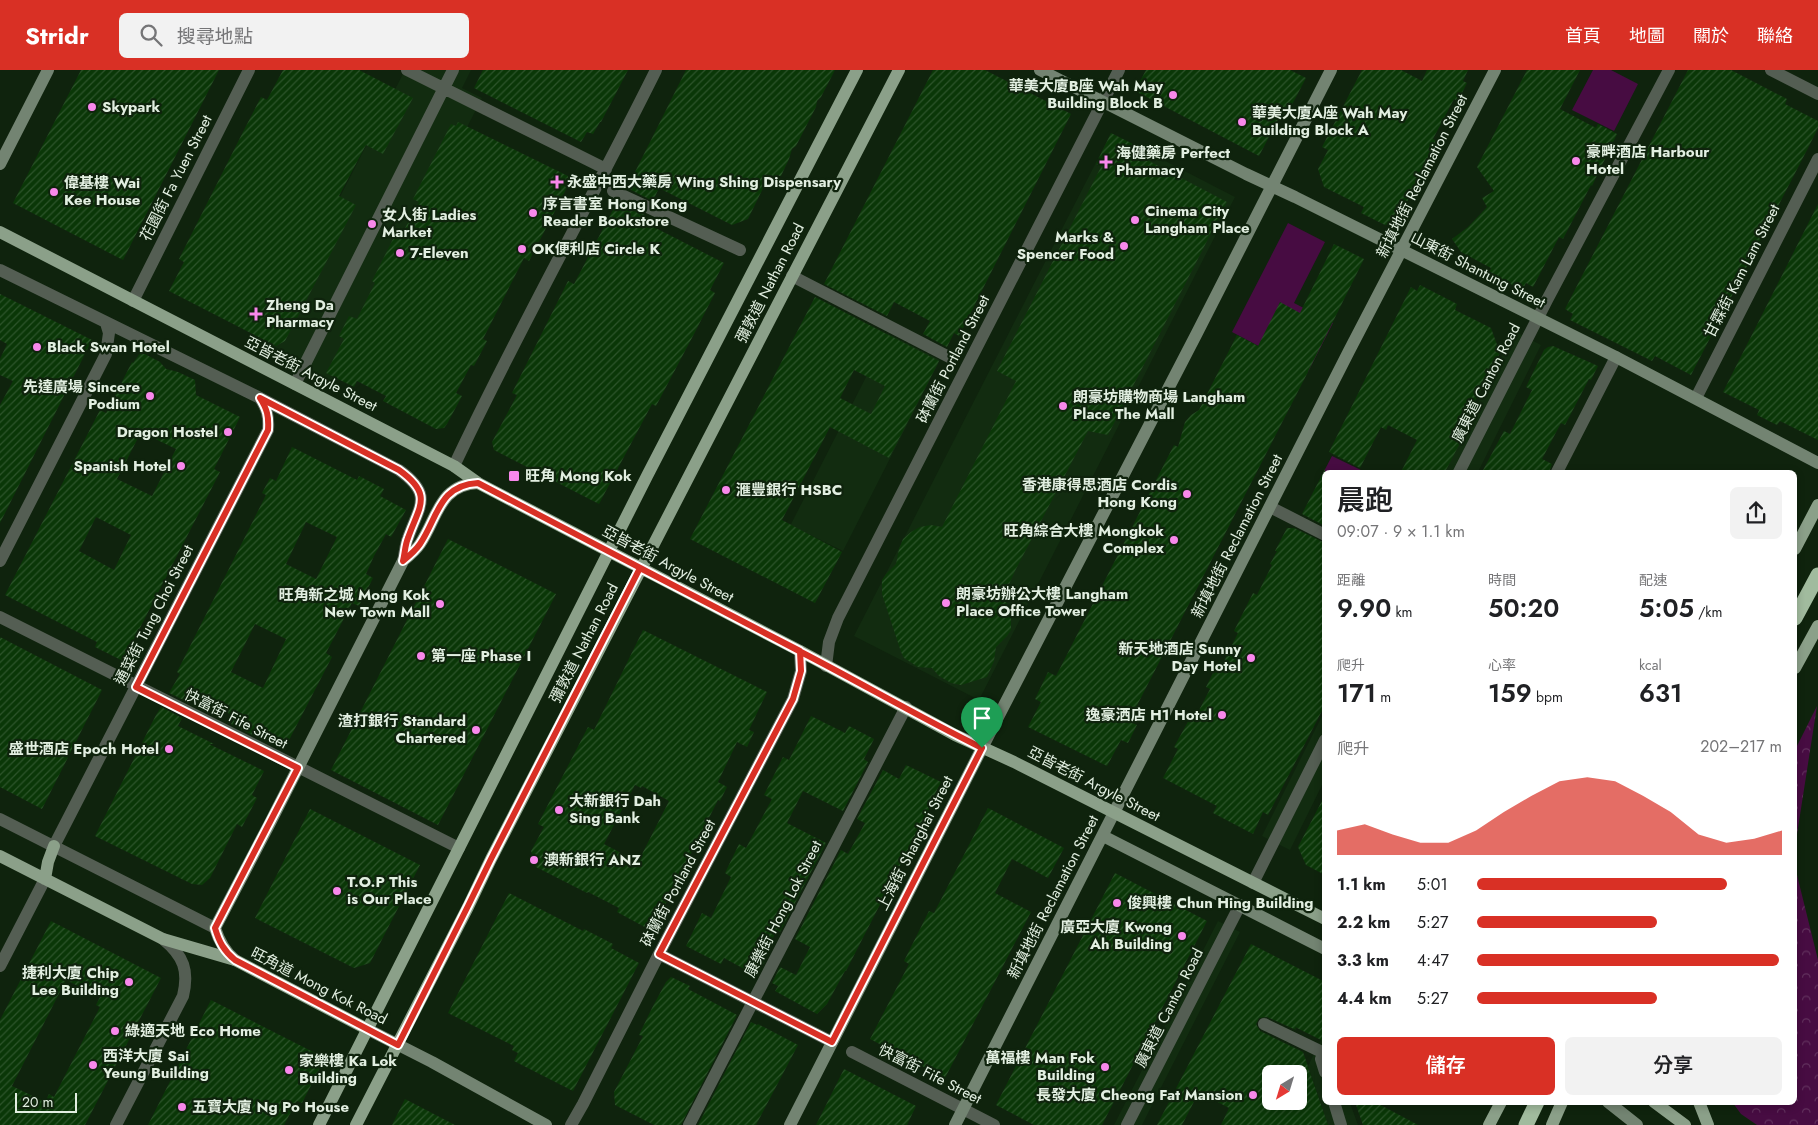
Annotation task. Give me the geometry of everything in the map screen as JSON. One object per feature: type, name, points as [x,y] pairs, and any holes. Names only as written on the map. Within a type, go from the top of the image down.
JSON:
[{"type":"highway","points":[[1797,614],[1818,575]]},
{"type":"highway","points":[[1526,1125],[1536,1105]]},
{"type":"main road","points":[[0,164],[48,70]]},
{"type":"main road","name":"彌敦道 Nathan Road","points":[[319,1125],[609,552],[857,70]]},
{"type":"main road","name":"彌敦道 Nathan Road","points":[[356,1125],[640,568],[899,70]]},
{"type":"main road","name":"山東街 Shantung Street","points":[[1040,70],[1616,357],[1818,464]]},
{"type":"main road","name":"上海街 Shanghai Street","points":[[790,1125],[1331,70]]},
{"type":"main road","name":"新填地街 Reclamation Street","points":[[955,1125],[1495,70]]},
{"type":"main road","name":"亞皆老街 Argyle Street","points":[[0,232],[454,466],[478,483],[982,748],[1322,917]]},
{"type":"main road","points":[[215,928],[403,561],[419,545],[453,489],[464,484],[478,483]]},
{"type":"main road","points":[[1797,544],[1818,505]]},
{"type":"main road","points":[[1797,664],[1818,626]]},
{"type":"main road","points":[[1103,836],[1322,947]]},
{"type":"main road","points":[[45,879],[48,862],[54,846]]},
{"type":"main road","name":"旺角道 Mong Kok Road","points":[[0,856],[163,939],[235,960]]},
{"type":"main road","name":"旺角道 Mong Kok Road","points":[[215,928],[218,941],[226,953],[235,960],[546,1125]]},
{"type":"main road","points":[[1489,1125],[1499,1105]]},
{"type":"main road","points":[[1552,1125],[1561,1105]]},
{"type":"main road","points":[[1612,1105],[1638,1125]]},
{"type":"main road","points":[[1658,1105],[1685,1125]]},
{"type":"main road","points":[[1699,1105],[1708,1125]]},
{"type":"street","name":"花園街 Fa Yuen Street","points":[[133,301],[174,216],[249,70]]},
{"type":"street","points":[[407,70],[606,169]]},
{"type":"street","points":[[295,384],[453,70]]},
{"type":"street","points":[[454,466],[500,371],[656,70]]},
{"type":"street","name":"砵蘭街 Portland Street","points":[[826,666],[829,642],[838,618],[1119,70]]},
{"type":"street","name":"廣東道 Canton Road","points":[[1460,470],[1537,318],[1669,70]]},
{"type":"street","points":[[1771,70],[1818,94]]},
{"type":"street","name":"甘霖街 Kam Lam Street","points":[[1696,398],[1818,159]]},
{"type":"street","points":[[613,191],[740,250]]},
{"type":"street","points":[[0,270],[260,398],[399,470],[409,477],[416,485],[421,495],[422,503],[407,539],[403,561]]},
{"type":"street","points":[[792,276],[951,358]]},
{"type":"street","points":[[0,561],[106,354],[110,334],[106,323]]},
{"type":"street","points":[[1558,470],[1616,357]]},
{"type":"street","name":"通菜街 Tung Choi Street","points":[[54,846],[268,430],[269,419],[267,410],[260,398]]},
{"type":"street","points":[[1270,507],[1322,533]]},
{"type":"street","name":"快富街 Fife Street","points":[[0,617],[459,848]]},
{"type":"street","name":"砵蘭街 Portland Street","points":[[571,1125],[793,699],[801,671],[800,651]]},
{"type":"street","name":"康樂街 Hong Lok Street","points":[[689,1125],[906,707]]},
{"type":"street","points":[[1253,882],[1322,746]]},
{"type":"street","points":[[0,819],[215,928]]},
{"type":"street","points":[[0,966],[45,879]]},
{"type":"street","name":"廣東道 Canton Road","points":[[1128,1125],[1240,905]]},
{"type":"street","points":[[116,1125],[183,996],[186,984],[181,958],[174,947],[163,939]]},
{"type":"street","points":[[659,954],[832,1042]]},
{"type":"street","points":[[1264,1024],[1322,1051]]},
{"type":"street","name":"快富街 Fife Street","points":[[852,1052],[994,1125]]},
{"type":"street","points":[[1335,1105],[1342,1125]]},
{"type":"shaded area","name":"女人街 Ladies Market","points":[[405,70],[471,70],[462,88],[482,98],[334,387],[262,349]]},
{"type":"shaded area","name":"朗豪坊購物商場 Langham Place The Mall","points":[[1111,133],[1235,197],[979,700],[854,636]]},
{"type":"shaded area","points":[[1514,331],[1541,345],[1479,470],[1444,470]]},
{"type":"shaded area","points":[[888,334],[940,360],[843,551],[792,526],[842,552],[815,603],[764,577]]},
{"type":"shaded area","points":[[1322,716],[1322,785],[1290,850],[1262,836]]},
{"type":"shaded area","points":[[1218,921],[1240,932],[1142,1125],[1114,1125]]},
{"type":"shaded area","points":[[1322,1038],[1322,1105],[1351,1105],[1358,1125],[1328,1125],[1308,1066]]},
{"type":"green space","points":[[1593,70],[1611,70],[1638,84],[1614,131],[1572,110]]},
{"type":"green space","points":[[1288,223],[1325,242],[1294,303],[1333,323],[1308,372],[1232,332]]},
{"type":"green space","points":[[1332,456],[1361,470],[1325,470]]},
{"type":"green space","points":[[1817,706],[1797,834],[1797,746]]},
{"type":"green space","points":[[1797,875],[1818,960],[1818,1125],[1757,1125],[1741,1114],[1734,1105],[1797,1105]]},
{"type":"building","points":[[81,70],[219,70],[123,260],[13,203]]},
{"type":"building","points":[[283,70],[359,70],[413,98],[383,154],[366,145],[339,196],[356,205],[285,341],[276,346],[169,291],[184,262],[179,259],[246,126],[261,97],[267,100]]},
{"type":"building","points":[[483,70],[628,70],[601,122],[593,134],[587,132],[581,142],[474,88]]},
{"type":"building","points":[[686,70],[835,70],[817,101],[816,107],[796,146],[792,149],[781,176],[769,176],[748,219],[732,225],[659,188],[653,201],[627,188]]},
{"type":"building","points":[[933,70],[985,70],[1071,114],[959,336],[954,333],[947,347],[923,334],[930,321],[894,302],[887,316],[824,284]]},
{"type":"building","points":[[1146,70],[1290,70],[1306,78],[1285,118],[1280,116],[1259,156],[1135,91]]},
{"type":"building","points":[[1362,70],[1401,70],[1422,81],[1427,70],[1468,70],[1463,81],[1467,83],[1458,101],[1454,99],[1433,139],[1438,142],[1403,210],[1400,208],[1393,221],[1385,225],[1361,213],[1364,207],[1324,187],[1318,169],[1328,150],[1322,147]]},
{"type":"building","points":[[1527,70],[1580,70],[1560,109],[1596,128],[1598,124],[1617,134],[1592,186],[1563,239],[1559,237],[1533,287],[1526,283],[1522,290],[1489,273],[1491,268],[1461,252],[1452,239],[1468,227],[1487,207],[1482,198],[1494,191],[1477,167]]},
{"type":"building","points":[[1688,70],[1731,70],[1787,99],[1785,104],[1818,121],[1818,128],[1691,375],[1655,356],[1652,361],[1570,320],[1573,314],[1565,309]]},
{"type":"building","points":[[458,122],[572,178],[529,261],[524,258],[483,339],[487,341],[474,366],[471,365],[456,393],[462,396],[447,424],[444,428],[436,429],[383,401],[386,396],[357,381],[354,387],[326,373],[344,339],[339,336],[349,316],[357,319],[375,283],[372,281],[399,227],[404,230],[419,202],[413,199],[451,124],[456,126]]},
{"type":"building","name":"朗豪坊購物商場 Langham Place The Mall","points":[[1111,133],[1153,154],[1149,161],[1227,202],[1108,435],[1088,431],[1016,569],[1004,595],[1011,615],[1011,630],[996,647],[994,661],[987,677],[961,685],[951,683],[939,676],[932,668],[918,667],[904,658],[882,594],[882,580],[896,564],[903,539],[920,527],[931,525],[942,527],[1016,381],[997,371],[1101,167],[1096,164]]},
{"type":"building","points":[[619,203],[645,215],[642,221],[724,263],[710,290],[715,293],[694,334],[656,406],[652,404],[599,504],[494,450],[492,442],[517,395],[512,393],[568,281],[574,284],[615,206],[617,207]]},
{"type":"building","points":[[1818,204],[1818,440],[1780,421],[1777,425],[1757,415],[1759,410],[1723,392]]},
{"type":"building","name":"旺角綜合大樓 Mongkok Complex","points":[[1334,244],[1364,259],[1129,721],[1137,725],[1128,743],[1121,740],[1107,766],[1028,727],[1041,702],[1035,699],[1048,672],[1056,676],[1174,445],[1178,447],[1185,422],[1199,410],[1237,335],[1258,346],[1280,302],[1300,313]]},
{"type":"building","points":[[1420,285],[1457,304],[1455,310],[1491,328],[1500,353],[1468,415],[1473,418],[1446,470],[1402,470],[1417,440],[1388,425],[1386,430],[1381,427],[1360,468],[1329,452],[1411,287],[1417,291]]},
{"type":"building","points":[[0,294],[92,340],[0,523],[0,405],[13,381],[0,375],[0,359],[7,344],[0,340]]},
{"type":"building","points":[[815,297],[939,361],[889,458],[830,427],[782,520],[842,552],[815,603],[690,539]],"holes":[[[854,370],[885,386],[871,414],[840,398]]]},
{"type":"building","points":[[1553,346],[1598,366],[1591,380],[1589,379],[1565,425],[1561,423],[1542,459],[1552,464],[1550,470],[1483,470],[1504,431],[1510,434],[1532,390],[1526,387],[1544,350]]},
{"type":"building","points":[[141,352],[160,362],[166,369],[195,380],[196,395],[240,417],[214,469],[220,472],[123,661],[95,647],[97,642],[5,595],[100,410],[106,413]],"holes":[[[141,432],[176,449],[152,496],[117,479]],[[96,517],[131,535],[114,570],[79,551]]]},
{"type":"building","points":[[292,447],[357,480],[359,476],[384,489],[380,496],[406,510],[391,537],[386,534],[374,556],[366,574],[373,578],[359,606],[352,603],[326,653],[332,657],[288,742],[281,745],[260,734],[258,738],[231,724],[235,717],[194,695],[190,703],[169,693],[180,674],[177,672],[266,495],[262,493],[270,478],[276,481]],"holes":[[[306,522],[337,537],[316,579],[286,564]],[[255,624],[286,639],[263,688],[231,672]]]},
{"type":"building","points":[[1322,475],[1322,524],[1302,514]]},
{"type":"building","points":[[1287,528],[1294,528],[1322,542],[1322,711],[1268,815],[1263,812],[1253,834],[1213,813],[1217,806],[1163,778],[1178,749],[1174,747],[1190,718],[1194,720],[1210,689],[1206,687],[1219,661],[1223,663],[1238,633],[1234,631],[1253,593],[1257,595],[1272,565],[1270,564],[1277,551],[1275,551]]},
{"type":"building","name":"第一座 Phase I","points":[[448,539],[556,594],[438,825],[331,770]]},
{"type":"building","points":[[643,630],[767,692],[749,730],[754,732],[747,747],[737,742],[718,782],[727,787],[720,801],[718,800],[652,931],[617,912],[619,908],[536,867],[535,864],[528,861],[532,854],[531,851],[544,827],[538,824],[588,727],[594,730]],"holes":[[[635,785],[641,788],[642,786],[669,801],[638,862],[604,844]]]},
{"type":"building","points":[[0,637],[102,690],[42,809],[0,787]]},
{"type":"building","points":[[161,707],[182,718],[178,726],[214,744],[209,744],[264,771],[252,795],[257,798],[242,827],[237,824],[210,878],[202,885],[192,884],[95,836]]},
{"type":"building","points":[[811,716],[845,733],[849,726],[874,739],[864,759],[868,762],[843,811],[803,791],[787,823],[826,843],[780,932],[777,930],[763,957],[766,959],[757,976],[724,958],[721,964],[686,946],[702,913],[711,918],[731,877],[725,873],[739,844],[746,848],[772,799],[764,795],[783,757],[789,760]]},
{"type":"building","points":[[906,765],[941,782],[846,971],[827,1004],[817,1014],[775,991],[778,986],[772,983],[780,967],[796,975],[810,947],[795,939],[841,850],[848,854],[865,823],[857,819],[883,770],[899,779]]},
{"type":"building","points":[[1322,801],[1322,873],[1306,865],[1298,847]]},
{"type":"building","points":[[988,808],[1064,848],[1048,878],[1012,859],[995,893],[1031,912],[945,1078],[870,1039],[909,964],[904,961],[929,911],[934,913]]},
{"type":"building","points":[[310,809],[420,865],[370,963],[354,968],[255,918]]},
{"type":"building","points":[[1115,873],[1207,921],[1102,1125],[1034,1125],[996,1105]]},
{"type":"building","points":[[509,893],[583,931],[584,929],[613,944],[611,948],[639,963],[573,1091],[514,1061],[518,1053],[512,1050],[514,1046],[448,1013]]},
{"type":"building","points":[[51,921],[161,978],[85,1125],[0,1125],[0,1020]],"holes":[[[66,980],[100,997],[96,1005],[100,1007],[54,1097],[49,1094],[45,1102],[12,1086]]]},
{"type":"building","points":[[1251,944],[1322,980],[1322,1040],[1295,1027],[1296,1030],[1267,1017],[1259,1018],[1256,1024],[1260,1031],[1303,1052],[1307,1065],[1262,1065],[1262,1110],[1308,1110],[1308,1067],[1328,1125],[1221,1125],[1229,1108],[1199,1092],[1182,1125],[1157,1125]]},
{"type":"building","points":[[671,977],[690,986],[688,989],[737,1015],[681,1125],[654,1125],[615,1105],[614,1092],[643,1036],[639,1035],[652,1008],[666,982]]},
{"type":"building","points":[[211,1000],[325,1058],[302,1103],[297,1101],[284,1125],[148,1125]]},
{"type":"building","points":[[751,1022],[798,1045],[756,1125],[698,1125]]},
{"type":"building","points":[[844,1069],[916,1106],[907,1125],[816,1125]]},
{"type":"building","points":[[405,1099],[455,1125],[392,1125]]},
{"type":"building","points":[[1356,1105],[1381,1105],[1418,1125],[1363,1125]]},
{"type":"place","name":"華美大廈B座 Wah May Building Block B","points":[[1173,95]]},
{"type":"place","name":"Skypark","points":[[92,107]]},
{"type":"place","name":"華美大廈A座 Wah May Building Block A","points":[[1242,122]]},
{"type":"place","name":"豪畔酒店 Harbour Hotel","points":[[1576,161]]},
{"type":"place","name":"海健藥房 Perfect Pharmacy","points":[[1106,162]]},
{"type":"place","name":"永盛中西大藥房 Wing Shing Dispensary","points":[[557,182]]},
{"type":"place","name":"偉基樓 Wai Kee House","points":[[54,192]]},
{"type":"place","name":"序言書室 Hong Kong Reader Bookstore","points":[[533,213]]},
{"type":"place","name":"Cinema City Langham Place","points":[[1135,220]]},
{"type":"place","name":"女人街 Ladies Market","points":[[372,224]]},
{"type":"place","name":"Marks & Spencer Food","points":[[1124,246]]},
{"type":"place","name":"OK便利店 Circle K","points":[[522,249]]},
{"type":"place","name":"7-Eleven","points":[[400,253]]},
{"type":"place","name":"Zheng Da Pharmacy","points":[[256,314]]},
{"type":"place","name":"Black Swan Hotel","points":[[37,347]]},
{"type":"place","name":"先達廣場 Sincere Podium","points":[[150,396]]},
{"type":"place","name":"朗豪坊購物商場 Langham Place The Mall","points":[[1063,406]]},
{"type":"place","name":"Dragon Hostel","points":[[228,432]]},
{"type":"place","name":"Spanish Hotel","points":[[181,466]]},
{"type":"place","name":"旺角 Mong Kok","points":[[514,476]]},
{"type":"place","name":"滙豐銀行 HSBC","points":[[726,490]]},
{"type":"place","name":"香港康得思酒店 Cordis Hong Kong","points":[[1187,494]]},
{"type":"place","name":"旺角綜合大樓 Mongkok Complex","points":[[1174,540]]},
{"type":"place","name":"朗豪坊辦公大樓 Langham Place Office Tower","points":[[946,603]]},
{"type":"place","name":"旺角新之城 Mong Kok New Town Mall","points":[[440,604]]},
{"type":"place","name":"第一座 Phase I","points":[[421,656]]},
{"type":"place","name":"新天地酒店 Sunny Day Hotel","points":[[1251,658]]},
{"type":"place","name":"逸豪洒店 H1 Hotel","points":[[1222,715]]},
{"type":"place","name":"渣打銀行 Standard Chartered","points":[[476,730]]},
{"type":"place","name":"盛世酒店 Epoch Hotel","points":[[169,749]]},
{"type":"place","name":"大新銀行 Dah Sing Bank","points":[[559,810]]},
{"type":"place","name":"澳新銀行 ANZ","points":[[534,860]]},
{"type":"place","name":"T.O.P This is Our Place","points":[[337,891]]},
{"type":"place","name":"俊興樓 Chun Hing Building","points":[[1117,903]]},
{"type":"place","name":"廣亞大廈 Kwong Ah Building","points":[[1182,936]]},
{"type":"place","name":"捷利大廈 Chip Lee Building","points":[[129,982]]},
{"type":"place","name":"綠適天地 Eco Home","points":[[115,1031]]},
{"type":"place","name":"西洋大廈 Sai Yeung Building","points":[[93,1065]]},
{"type":"place","name":"萬福樓 Man Fok Building","points":[[1105,1067]]},
{"type":"place","name":"家樂樓 Ka Lok Building","points":[[289,1070]]},
{"type":"place","name":"長發大廈 Cheong Fat Mansion","points":[[1253,1095]]},
{"type":"place","name":"五寶大廈 Ng Po House","points":[[182,1107]]},
{"type":"route","points":[[982,748],[800,651],[478,483],[464,484],[453,489],[436,514],[419,545],[403,561],[407,539],[422,503],[421,495],[409,477],[399,470],[260,398],[267,410],[269,419],[268,430],[264,440],[136,687],[298,768],[215,928],[218,941],[226,953],[235,960],[398,1045],[640,568],[800,651],[801,671],[793,699],[659,954],[832,1042],[982,748]]}]
